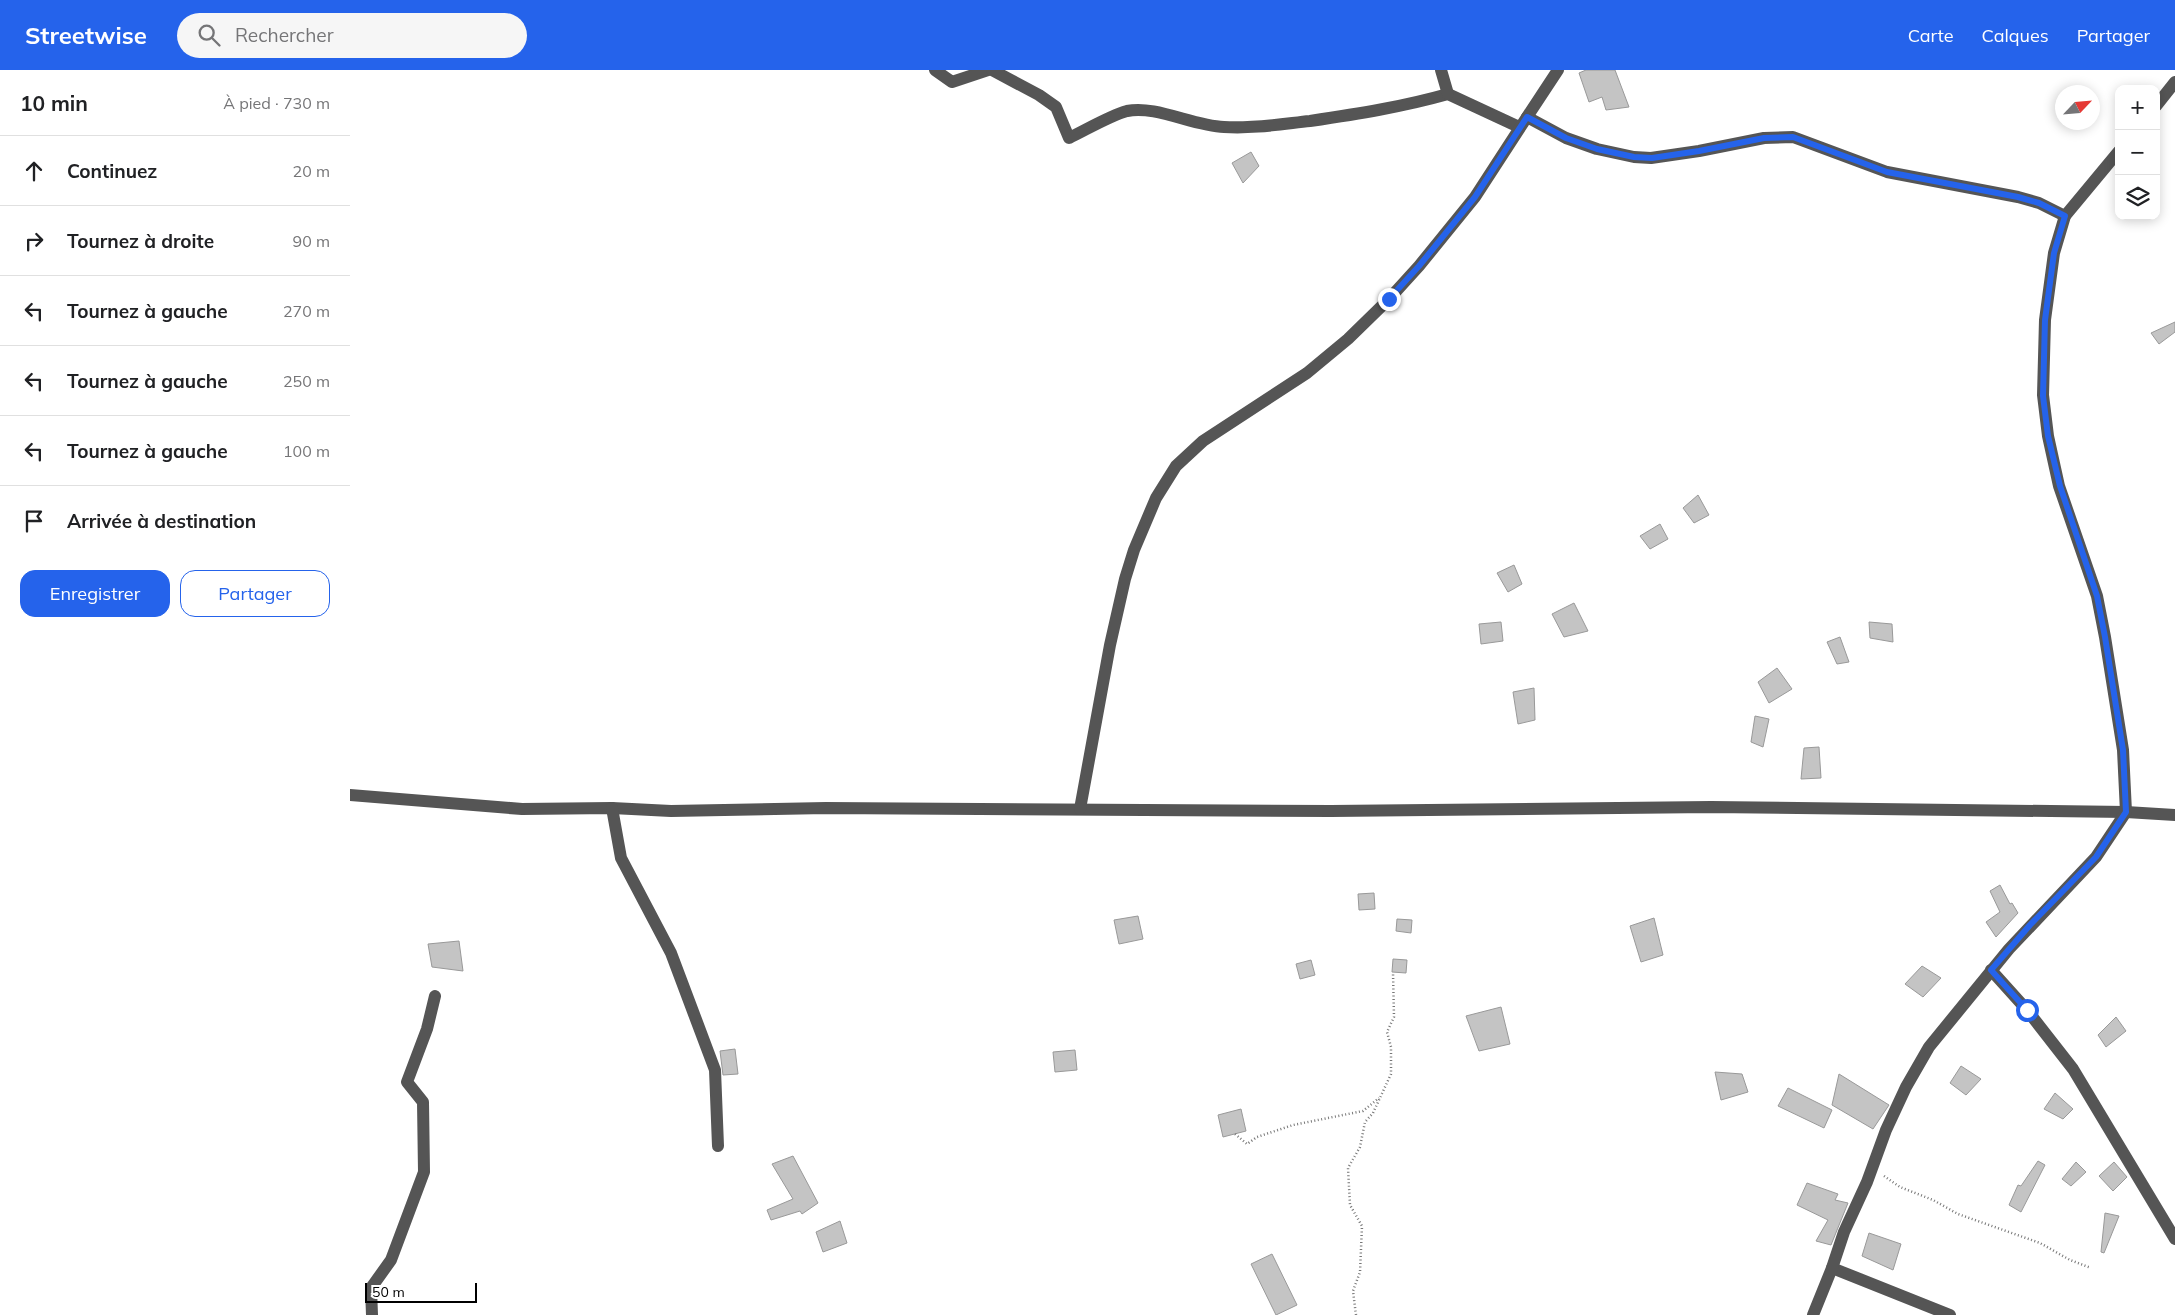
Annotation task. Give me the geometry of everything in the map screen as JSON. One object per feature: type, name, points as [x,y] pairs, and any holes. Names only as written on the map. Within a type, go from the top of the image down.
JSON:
[{"type":"street","points":[[935,70],[952,82],[990,70],[1039,95],[1056,107],[1068,138],[1127,111],[1147,110],[1224,128],[1279,125],[1371,112],[1407,106],[1448,94],[1597,149],[1634,157],[1652,158],[1764,138],[1793,137],[1887,172],[2018,197],[2039,203],[2065,216]]},
{"type":"street","points":[[1441,70],[1448,94]]},
{"type":"street","points":[[1080,809],[1110,645],[1125,579],[1134,550],[1156,498],[1176,466],[1203,441],[1307,372],[1348,339],[1369,318],[1419,266],[1475,197],[1558,70]]},
{"type":"street","points":[[2160,101],[2175,82]]},
{"type":"street","points":[[1812,1313],[1832,1268],[1844,1232],[1872,1168],[1886,1130],[1906,1086],[1929,1047],[2030,925],[2096,857],[2126,812],[2123,750],[2097,596],[2060,486],[2048,436],[2043,396],[2045,320],[2054,253],[2065,216],[2115,156]]},
{"type":"street","points":[[350,795],[522,809],[612,808],[671,811],[826,808],[1331,811],[1711,808],[2126,812],[2175,815]]},
{"type":"street","points":[[612,808],[621,858],[671,954],[715,1070],[718,1146]]},
{"type":"street","points":[[1991,970],[2027,1010],[2073,1070],[2175,1239]]},
{"type":"street","points":[[372,1315],[371,1288],[391,1260],[424,1172],[423,1102],[408,1082],[427,1029],[435,996]]},
{"type":"street","points":[[1832,1268],[1950,1315]]},
{"type":"path","points":[[1356,1315],[1354,1292],[1360,1272],[1362,1226],[1350,1205],[1348,1168],[1360,1147],[1365,1122],[1373,1113],[1391,1074],[1392,1047],[1387,1032],[1394,1017],[1393,972]]},
{"type":"path","points":[[1235,1134],[1247,1144],[1257,1137],[1293,1125],[1363,1111],[1380,1097]]},
{"type":"path","points":[[1872,1168],[1900,1187],[1933,1200],[1958,1214],[2040,1243],[2070,1260],[2091,1268]]},
{"type":"building","points":[[1586,70],[1615,70],[1629,107],[1606,110],[1602,97],[1589,102],[1579,73]]},
{"type":"building","points":[[1251,152],[1259,166],[1243,183],[1232,163]]},
{"type":"building","points":[[2175,322],[2175,332],[2159,344],[2151,333]]},
{"type":"building","points":[[1698,495],[1709,515],[1694,523],[1683,508]]},
{"type":"building","points":[[1660,524],[1668,539],[1650,549],[1640,536]]},
{"type":"building","points":[[1514,565],[1522,584],[1508,592],[1497,573]]},
{"type":"building","points":[[1574,603],[1588,631],[1564,637],[1552,614]]},
{"type":"building","points":[[1501,622],[1503,641],[1481,644],[1479,624]]},
{"type":"building","points":[[1869,622],[1892,624],[1893,642],[1870,638]]},
{"type":"building","points":[[1840,637],[1849,662],[1837,664],[1827,642]]},
{"type":"building","points":[[1777,668],[1792,689],[1769,703],[1758,682]]},
{"type":"building","points":[[1534,688],[1535,720],[1518,724],[1513,692]]},
{"type":"building","points":[[1755,716],[1769,719],[1763,747],[1751,742]]},
{"type":"building","points":[[1819,747],[1821,778],[1801,779],[1804,748]]},
{"type":"building","points":[[2000,885],[2010,904],[2012,903],[2018,913],[1996,937],[1986,922],[2000,912],[1990,891]]},
{"type":"building","points":[[1374,893],[1375,909],[1359,910],[1358,894]]},
{"type":"building","points":[[1138,916],[1143,939],[1119,944],[1114,920]]},
{"type":"building","points":[[1654,918],[1663,955],[1641,962],[1630,926]]},
{"type":"building","points":[[1397,919],[1412,920],[1411,933],[1396,931]]},
{"type":"building","points":[[459,941],[463,971],[432,967],[428,944]]},
{"type":"building","points":[[1393,959],[1407,960],[1406,973],[1392,972]]},
{"type":"building","points":[[1311,960],[1315,975],[1300,979],[1296,964]]},
{"type":"building","points":[[1922,966],[1941,978],[1923,997],[1905,984]]},
{"type":"building","points":[[1501,1007],[1510,1044],[1479,1051],[1466,1016]]},
{"type":"building","points":[[2116,1017],[2126,1031],[2106,1047],[2098,1035]]},
{"type":"building","points":[[735,1049],[738,1074],[723,1075],[720,1051]]},
{"type":"building","points":[[1075,1050],[1077,1070],[1055,1072],[1053,1052]]},
{"type":"building","points":[[1961,1066],[1981,1079],[1966,1095],[1950,1083]]},
{"type":"building","points":[[1715,1072],[1742,1074],[1748,1092],[1721,1100]]},
{"type":"building","points":[[1839,1074],[1889,1105],[1873,1129],[1832,1105]]},
{"type":"building","points":[[1788,1088],[1832,1110],[1824,1128],[1778,1106]]},
{"type":"building","points":[[2055,1093],[2073,1109],[2063,1119],[2044,1109]]},
{"type":"building","points":[[1241,1109],[1246,1131],[1223,1137],[1218,1115]]},
{"type":"building","points":[[793,1156],[818,1203],[802,1214],[800,1211],[771,1220],[767,1210],[793,1199],[772,1164]]},
{"type":"building","points":[[2038,1161],[2045,1165],[2021,1212],[2009,1205],[2018,1185],[2021,1186]]},
{"type":"building","points":[[2076,1162],[2086,1172],[2071,1186],[2062,1179]]},
{"type":"building","points":[[2114,1162],[2127,1177],[2113,1191],[2099,1176]]},
{"type":"building","points":[[1807,1183],[1838,1194],[1835,1200],[1848,1203],[1831,1245],[1816,1241],[1828,1220],[1797,1205]]},
{"type":"building","points":[[2105,1213],[2119,1216],[2104,1253],[2101,1252]]},
{"type":"building","points":[[840,1221],[847,1243],[823,1252],[816,1232]]},
{"type":"building","points":[[1869,1233],[1901,1244],[1893,1270],[1862,1256]]},
{"type":"building","points":[[1272,1254],[1297,1305],[1276,1315],[1251,1264]]},
{"type":"route","points":[[1389,299],[1419,266],[1475,197],[1527,117],[1566,138],[1597,149],[1634,157],[1652,158],[1736,145],[1777,136],[1793,137],[1887,172],[2018,197],[2039,203],[2065,216],[2054,253],[2045,320],[2043,396],[2048,436],[2060,486],[2097,596],[2123,750],[2126,812],[2096,857],[2030,925],[1991,970],[2027,1010]]}]
